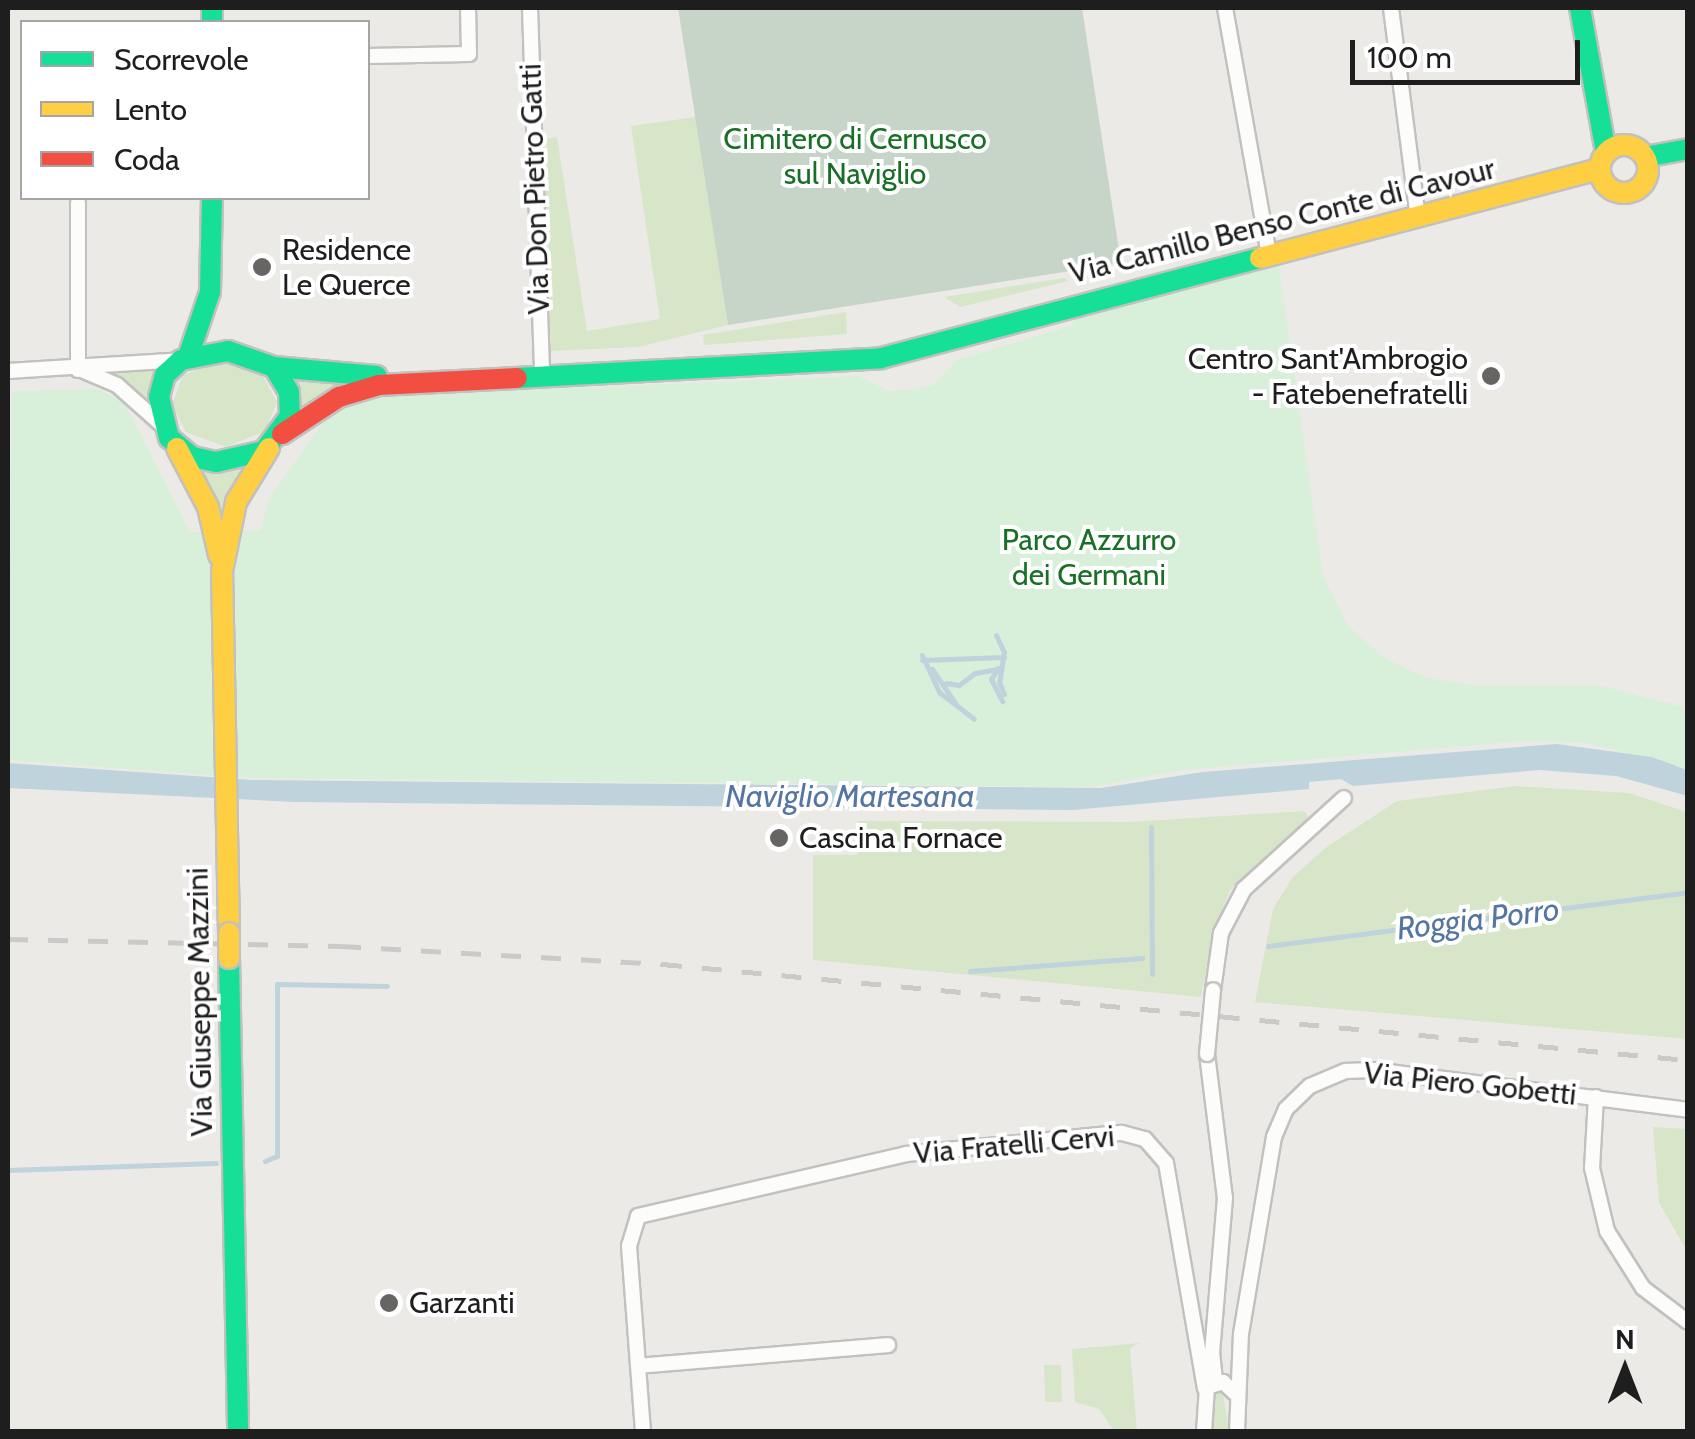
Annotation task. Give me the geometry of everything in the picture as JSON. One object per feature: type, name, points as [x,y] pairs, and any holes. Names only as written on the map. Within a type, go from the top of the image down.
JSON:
[{"type":"street","points":[[370,56],[469,54],[468,8]]},
{"type":"street","name":"Via Don Pietro Gatti","points":[[530,8],[542,370]]},
{"type":"street","points":[[1226,8],[1269,255]]},
{"type":"street","points":[[1391,8],[1418,218]]},
{"type":"street","points":[[1580,8],[1604,120],[1604,165],[1652,161],[1688,150]]},
{"type":"street","name":"Via Camillo Benso Conte di Cavour","points":[[276,441],[325,404],[371,386],[881,358],[996,324],[1418,218],[1604,165],[1631,192],[1652,161]]},
{"type":"street","points":[[168,435],[162,381],[184,359],[210,292],[212,200]]},
{"type":"street","points":[[78,202],[78,370]]},
{"type":"street","points":[[8,371],[78,370],[184,359],[228,350],[274,367],[291,399],[276,441],[241,461],[216,462],[168,435],[118,386],[78,370]]},
{"type":"street","name":"Via Camillo Benso Conte di Cavour","points":[[274,367],[394,377],[542,370],[628,371]]},
{"type":"street","name":"Via Giuseppe Mazzini","points":[[168,435],[208,508],[222,571],[238,1432]]},
{"type":"street","name":"Via Giuseppe Mazzini","points":[[222,571],[236,502],[276,441]]},
{"type":"street","points":[[1204,1432],[1215,1384],[1212,1352],[1224,1184],[1207,1054],[1222,933],[1244,889],[1344,798]]},
{"type":"street","name":"Via Piero Gobetti","points":[[1237,1432],[1235,1393],[1241,1334],[1276,1128],[1310,1086],[1346,1072],[1373,1070],[1688,1110]]},
{"type":"street","name":"Via Piero Gobetti","points":[[1596,1097],[1592,1168],[1606,1231],[1644,1288],[1688,1322]]},
{"type":"street","name":"Via Fratelli Cervi","points":[[638,1366],[632,1225],[650,1211],[906,1154],[1136,1135],[1166,1166],[1215,1384]]},
{"type":"street","name":"Via Piero Gobetti","points":[[1215,1384],[1241,1334]]},
{"type":"street","points":[[643,1432],[638,1366],[888,1344]]},
{"type":"street","points":[[1215,1384],[1235,1393]]},
{"type":"green space","name":"Cimitero di Cernusco sul Naviglio","points":[[678,8],[1082,8],[1121,263],[728,325]]},
{"type":"green space","points":[[696,117],[728,325],[638,347],[551,351],[543,139],[557,137],[587,331],[660,319],[631,126]]},
{"type":"green space","name":"Parco Azzurro dei Germani","points":[[1279,266],[1323,576],[1348,626],[1386,659],[1427,678],[1472,685],[1597,685],[1687,708],[1687,768],[1586,743],[1527,741],[1183,770],[1091,787],[248,778],[8,760],[12,391],[96,389],[123,400],[190,532],[261,530],[268,500],[331,411],[372,396],[859,376],[889,391],[913,389],[934,385],[957,360],[1073,325],[1076,316]]},
{"type":"green space","points":[[1064,278],[1069,281],[960,307],[944,297]]},
{"type":"green space","points":[[846,312],[847,334],[704,345],[703,335]]},
{"type":"green space","points":[[224,360],[262,374],[277,402],[265,431],[226,447],[186,432],[172,405],[183,375]]},
{"type":"green space","points":[[160,365],[149,401],[104,370]]},
{"type":"green space","points":[[359,379],[317,398],[300,409],[295,381]]},
{"type":"green space","points":[[197,467],[247,467],[223,527]]},
{"type":"green space","points":[[1516,786],[1629,793],[1687,812],[1687,1039],[1255,1002],[1273,909],[1292,878],[1325,848],[1397,801]]},
{"type":"green space","points":[[1304,811],[1311,821],[1230,890],[1212,937],[1201,997],[813,960],[813,855],[858,855],[858,821],[1128,822]]},
{"type":"green space","points":[[1653,1127],[1687,1129],[1687,1251],[1659,1203]]},
{"type":"green space","points":[[1140,1343],[1130,1348],[1137,1431],[1114,1431],[1099,1409],[1075,1402],[1072,1349]]},
{"type":"green space","points":[[1044,1365],[1061,1365],[1062,1402],[1045,1402]]},
{"type":"green space","points":[[1222,1389],[1229,1431],[1209,1431],[1212,1391]]},
{"type":"water","name":"Naviglio Martesana","points":[[1557,744],[1652,757],[1687,770],[1688,796],[1616,776],[1540,770],[1353,786],[1341,779],[1309,782],[1309,789],[1073,810],[295,802],[8,788],[8,763],[252,780],[1101,788],[1203,772]]},
{"type":"waterway","points":[[996,635],[1004,652],[999,682],[1004,694]]},
{"type":"waterway","points":[[922,655],[939,692],[974,719]]},
{"type":"waterway","points":[[922,660],[1004,657]]},
{"type":"waterway","points":[[998,668],[991,679],[1002,701]]},
{"type":"waterway","points":[[932,669],[956,704]]},
{"type":"waterway","points":[[946,683],[959,685],[975,673],[998,669]]},
{"type":"waterway","points":[[1151,827],[1152,974]]},
{"type":"waterway","name":"Roggia Porro","points":[[1268,946],[1688,892]]},
{"type":"waterway","name":"Roggia Porro","points":[[970,971],[1143,958]]},
{"type":"waterway","name":"Roggia Porro","points":[[265,1161],[277,1156],[277,984],[387,986]]},
{"type":"waterway","name":"Roggia Porro","points":[[8,1170],[216,1163]]},
{"type":"railway","points":[[8,939],[341,946],[662,964],[1688,1060]]},
{"type":"traffic: fast","points":[[212,8],[212,20]]},
{"type":"traffic: fast","points":[[1580,8],[1606,153]]},
{"type":"traffic: fast","points":[[1645,157],[1688,149]]},
{"type":"traffic: fast","points":[[188,357],[210,292],[212,200]]},
{"type":"traffic: fast","points":[[517,378],[881,358],[1260,258]]},
{"type":"traffic: fast","points":[[228,351],[274,367],[289,392],[290,416],[264,451],[216,462],[192,457],[169,438],[159,397],[165,375],[181,360],[228,351]]},
{"type":"traffic: fast","points":[[274,367],[377,376]]},
{"type":"traffic: fast","points":[[229,958],[238,1432]]},
{"type":"traffic: slow","points":[[1624,145],[1641,152],[1648,169],[1641,186],[1624,193],[1607,186],[1600,169],[1607,152],[1624,145]]},
{"type":"traffic: slow","points":[[1260,258],[1600,169]]},
{"type":"traffic: slow","points":[[177,448],[208,507],[219,555]]},
{"type":"traffic: slow","points":[[229,933],[222,571],[236,502],[269,448]]},
{"type":"traffic: slow","points":[[229,933],[229,958]]},
{"type":"traffic: jam","points":[[282,434],[339,397],[379,385],[517,378]]},
{"type":"place","name":"Residence Le Querce","points":[[262,267]]},
{"type":"place","name":"Centro Sant'Ambrogio - Fatebenefratelli","points":[[1491,376]]},
{"type":"place","name":"Cascina Fornace","points":[[779,838]]},
{"type":"place","name":"Garzanti","points":[[389,1303]]}]
